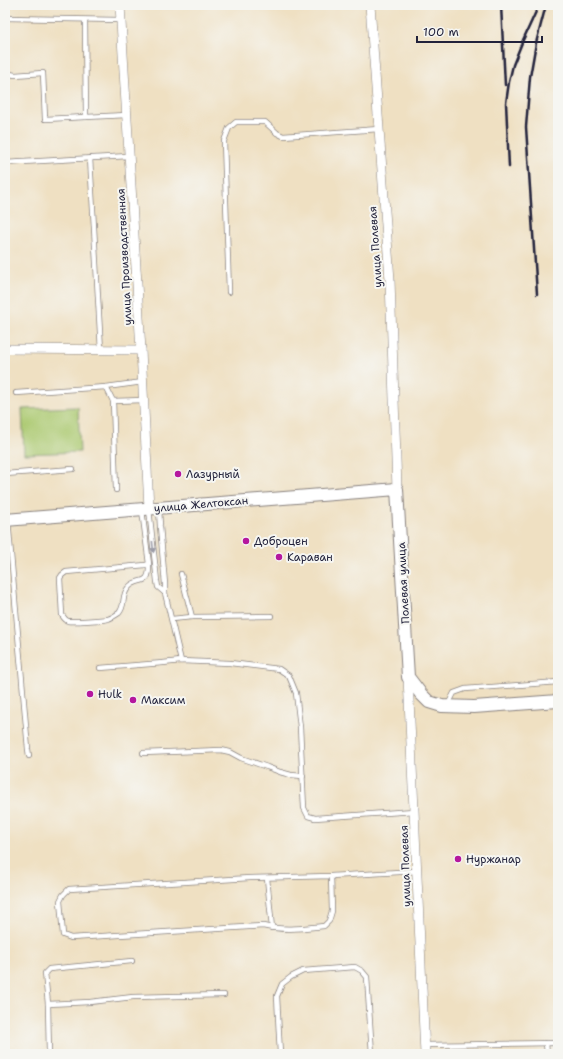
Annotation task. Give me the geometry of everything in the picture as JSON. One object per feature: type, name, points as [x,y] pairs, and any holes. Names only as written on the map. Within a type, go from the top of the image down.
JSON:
[{"type":"street","name":"улица Производственная","points":[[120,5],[150,508]]},
{"type":"street","name":"улица Полевая","points":[[370,5],[390,280],[397,488]]},
{"type":"street","points":[[5,349],[141,350]]},
{"type":"street","name":"улица Желтоксан","points":[[7,520],[397,488]]},
{"type":"street","name":"Полевая улица","points":[[397,488],[408,677]]},
{"type":"street","name":"улица Полевая","points":[[408,677],[425,1049]]},
{"type":"street","points":[[408,677],[429,702],[442,706],[474,707],[558,701]]},
{"type":"lane","points":[[5,18],[121,20]]},
{"type":"lane","points":[[85,20],[86,117]]},
{"type":"lane","points":[[5,73],[15,75],[43,73],[45,119],[127,115]]},
{"type":"lane","points":[[228,292],[224,141],[229,128],[236,122],[265,122],[277,133],[283,136],[379,129]]},
{"type":"lane","points":[[5,163],[130,156]]},
{"type":"lane","points":[[90,158],[101,350]]},
{"type":"lane","points":[[16,392],[106,387],[143,382]]},
{"type":"lane","points":[[106,387],[113,401],[116,490]]},
{"type":"lane","points":[[113,401],[144,400]]},
{"type":"lane","points":[[5,474],[73,469]]},
{"type":"lane","points":[[149,564],[66,572],[62,574],[60,578],[62,615],[65,620],[76,622],[108,619],[118,614],[124,604],[124,595],[128,588],[132,584],[148,578],[150,572],[150,508]]},
{"type":"lane","points":[[150,508],[160,526],[166,584],[165,593],[181,661]]},
{"type":"lane","points":[[150,508],[157,582],[160,589],[165,593]]},
{"type":"lane","points":[[7,520],[29,756]]},
{"type":"lane","points":[[181,574],[192,617]]},
{"type":"lane","points":[[172,619],[192,617],[271,616]]},
{"type":"lane","points":[[100,668],[163,664],[181,661],[230,663],[279,670],[289,676],[296,693],[300,727],[304,808],[308,816],[315,818],[414,811]]},
{"type":"lane","points":[[447,706],[454,694],[465,689],[558,682]]},
{"type":"lane","points":[[143,753],[221,750],[230,752],[241,758],[280,772],[303,776]]},
{"type":"lane","points":[[331,876],[332,911],[329,921],[324,926],[288,929],[263,926],[71,938],[63,935],[60,901],[69,888],[417,871]]},
{"type":"lane","points":[[267,878],[272,928]]},
{"type":"lane","points":[[49,1054],[48,1004],[45,973],[48,969],[132,961]]},
{"type":"lane","points":[[280,1054],[277,996],[282,984],[303,971],[355,966],[367,977],[372,1054]]},
{"type":"lane","points":[[48,1004],[90,1002],[133,997],[224,995]]},
{"type":"lane","points":[[546,1043],[547,1054]]},
{"type":"lane","points":[[425,1049],[558,1043]]},
{"type":"green space","points":[[78,407],[80,452],[24,454],[22,409]]},
{"type":"railway","points":[[501,5],[505,85]]},
{"type":"railway","points":[[509,167],[506,103],[509,82],[513,65],[539,5]]},
{"type":"railway","points":[[537,294],[526,127],[530,77],[536,43],[546,5]]},
{"type":"place","name":"Лазурный","points":[[178,474]]},
{"type":"place","name":"Доброцен","points":[[246,541]]},
{"type":"place","name":"Караван","points":[[279,557]]},
{"type":"place","name":"Hulk","points":[[90,694]]},
{"type":"place","name":"Максим","points":[[133,700]]},
{"type":"place","name":"Нуржанар","points":[[458,859]]}]
